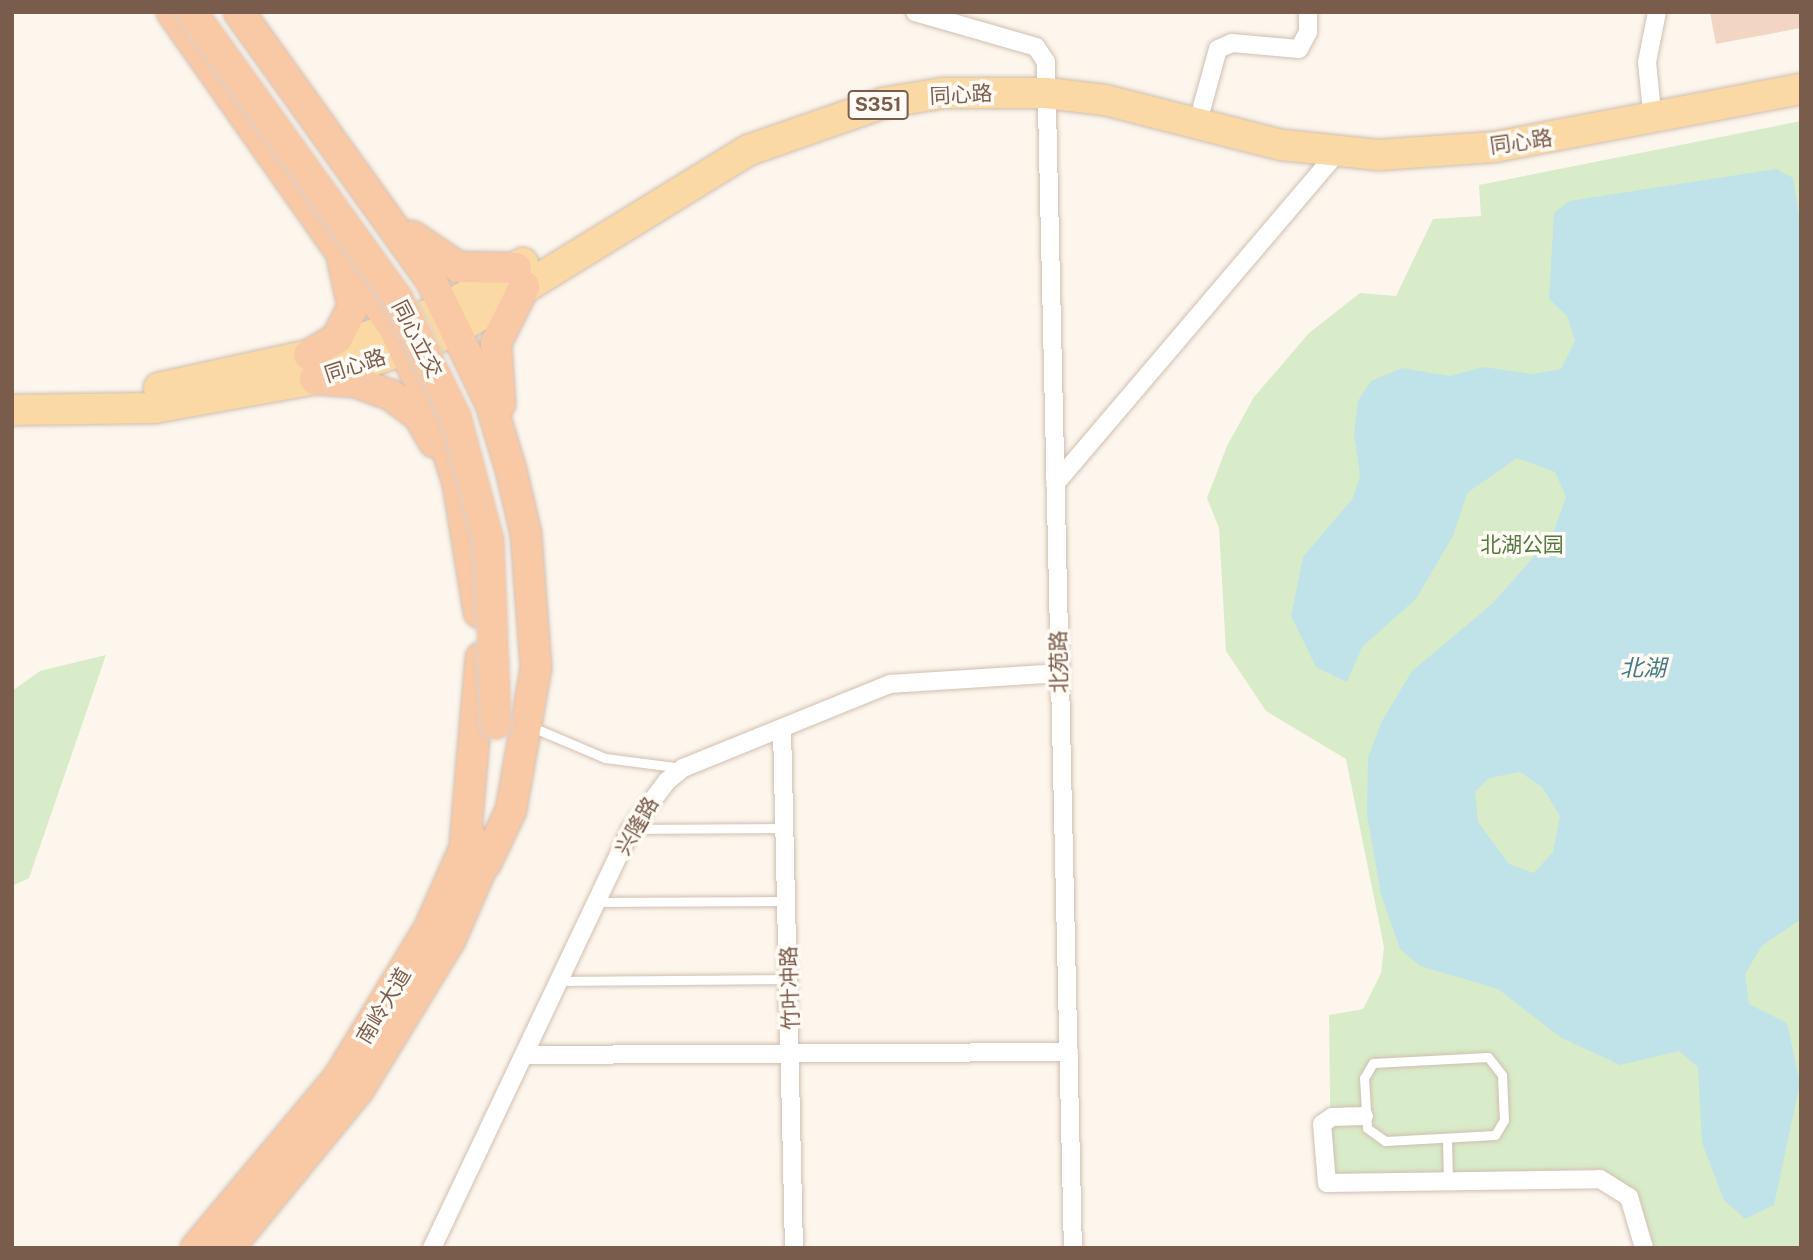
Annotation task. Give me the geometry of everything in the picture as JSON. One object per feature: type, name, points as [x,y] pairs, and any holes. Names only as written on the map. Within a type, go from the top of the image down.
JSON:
[{"type":"highway","points":[[172,12],[320,215],[399,339],[458,484],[472,543],[481,668],[475,859]]},
{"type":"highway","name":"同心立交","points":[[192,12],[398,299],[456,417],[489,541],[514,725]]},
{"type":"highway","name":"同心立交","points":[[216,12],[415,289],[474,410],[508,537],[514,725]]},
{"type":"highway","points":[[239,12],[364,182],[451,319],[511,470]]},
{"type":"highway","points":[[364,182],[436,257],[486,272],[520,278],[496,343],[511,470],[533,596],[514,725]]},
{"type":"highway","points":[[320,215],[345,267],[353,307],[337,338],[312,367],[390,395],[419,416],[458,484]]},
{"type":"highway","name":"南岭大道","points":[[229,1248],[359,1089],[450,940],[514,725]]},
{"type":"highway","name":"南岭大道","points":[[197,1248],[340,1077],[429,929],[475,859]]},
{"type":"main road","name":"同心路","points":[[12,410],[154,408],[312,367],[399,339],[451,319],[699,177],[817,121],[943,93],[1107,83],[1285,128],[1379,138],[1492,131],[1801,72]]},
{"type":"main road","name":"同心路","points":[[1046,85],[1337,153],[1494,147],[1801,89]]},
{"type":"main road","name":"同心路","points":[[12,390],[153,389],[312,367]]},
{"type":"street","name":"北苑路","points":[[915,12],[1036,47],[1044,53],[1073,1248]]},
{"type":"street","points":[[1202,107],[1218,49],[1232,43],[1298,49],[1308,32],[1308,12]]},
{"type":"street","points":[[1651,102],[1647,62],[1657,12]]},
{"type":"street","points":[[1055,484],[1337,153]]},
{"type":"street","name":"兴隆路","points":[[432,1248],[631,830],[652,796],[683,768],[890,684],[1060,673]]},
{"type":"street","name":"竹叶冲路","points":[[782,728],[792,1053],[794,1248]]},
{"type":"street","points":[[524,1055],[1069,1052]]},
{"type":"street","points":[[1364,1116],[1332,1117],[1322,1124],[1324,1182],[1609,1181],[1629,1197],[1644,1248]]},
{"type":"lane","points":[[514,725],[606,758],[683,768]]},
{"type":"lane","points":[[631,830],[785,828]]},
{"type":"lane","points":[[597,902],[788,901]]},
{"type":"lane","points":[[559,981],[790,979]]},
{"type":"lane","points":[[1493,1059],[1502,1070],[1501,1129],[1487,1138],[1447,1139],[1379,1139],[1364,1116],[1364,1074],[1377,1061],[1493,1059]]},
{"type":"lane","points":[[1447,1139],[1448,1181]]},
{"type":"green space","name":"北湖","points":[[1801,121],[1801,1248],[1654,1248],[1638,1192],[1602,1169],[1331,1175],[1329,1015],[1363,1009],[1381,973],[1384,947],[1346,759],[1266,711],[1226,651],[1219,528],[1207,498],[1227,446],[1254,397],[1309,333],[1360,293],[1396,296],[1433,219],[1481,216],[1479,185]]},
{"type":"green space","points":[[106,655],[29,878],[12,886],[12,691],[40,671]]},
{"type":"water","name":"北湖","points":[[1776,169],[1793,178],[1801,228],[1801,919],[1762,946],[1745,974],[1749,1004],[1787,1023],[1800,1083],[1774,1205],[1745,1219],[1724,1200],[1702,1143],[1698,1067],[1679,1051],[1620,1065],[1560,1037],[1498,989],[1420,966],[1400,949],[1381,894],[1367,815],[1368,757],[1382,721],[1412,671],[1492,604],[1552,536],[1566,497],[1555,472],[1517,458],[1467,493],[1453,536],[1416,599],[1362,647],[1347,682],[1316,667],[1291,616],[1303,557],[1353,498],[1360,476],[1354,434],[1358,401],[1371,381],[1402,368],[1450,376],[1483,367],[1533,374],[1561,369],[1575,341],[1567,316],[1549,299],[1554,213],[1569,201]],"holes":[[[1520,772],[1542,787],[1560,816],[1553,852],[1534,873],[1509,864],[1478,822],[1475,792],[1489,778]]]},
{"type":"building","points":[[1710,12],[1801,12],[1801,28],[1716,44]]},
{"type":"park label","name":"北湖公园","points":[[1522,545]]}]
